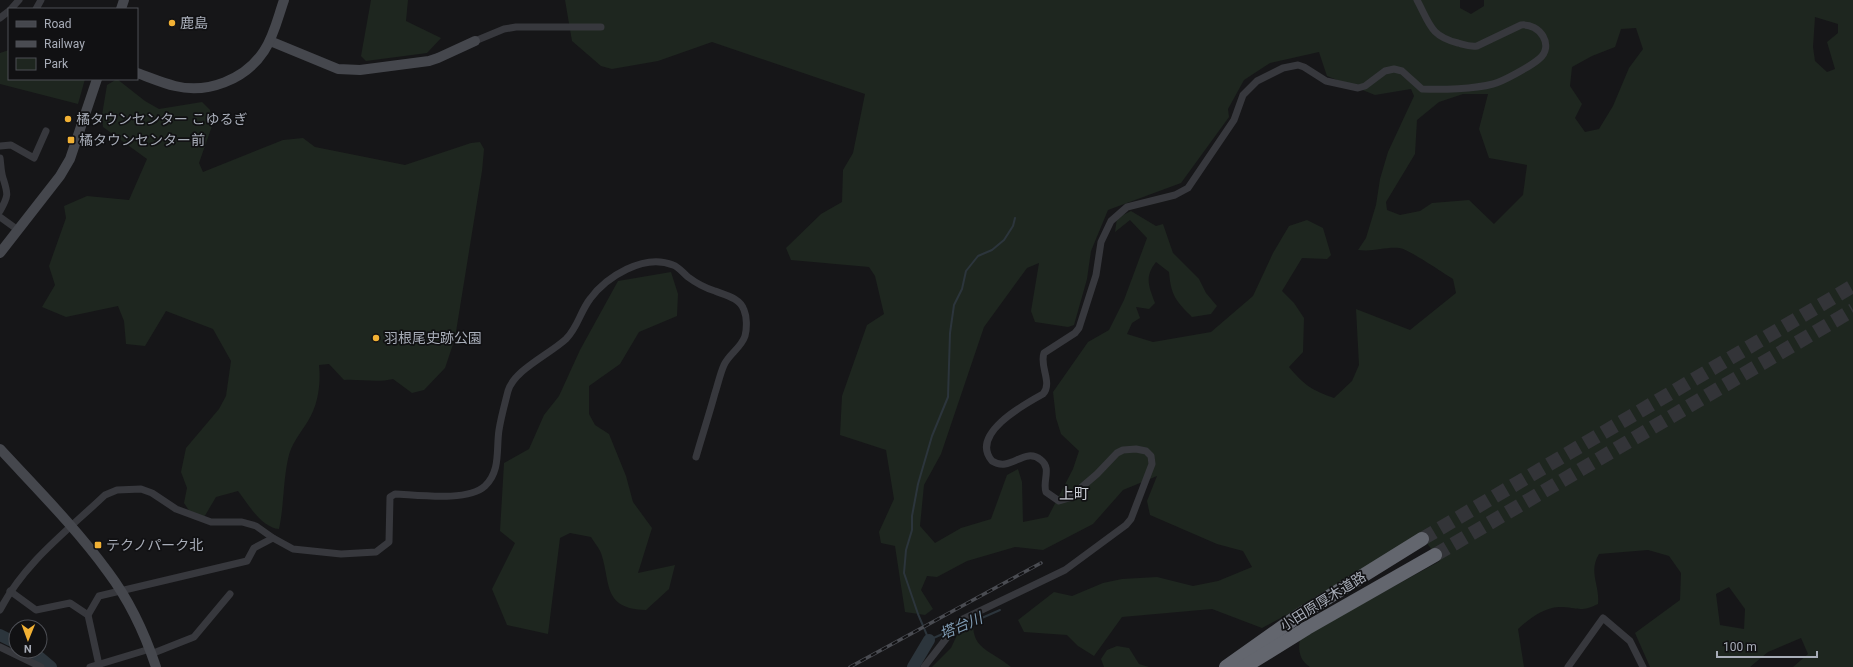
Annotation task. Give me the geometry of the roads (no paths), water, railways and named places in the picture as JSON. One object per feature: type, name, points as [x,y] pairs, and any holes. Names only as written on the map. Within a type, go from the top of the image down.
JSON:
[{"type":"highway","name":"小田原厚木道路","points":[[1226,667],[1298,616],[1422,540]]},
{"type":"highway","name":"小田原厚木道路","points":[[1244,667],[1307,628],[1435,555]]},
{"type":"street","points":[[12,8],[19,0]]},
{"type":"street","points":[[138,73],[175,86],[202,88],[226,82],[247,69],[264,52],[270,40],[284,0]]},
{"type":"street","points":[[924,667],[963,619],[1065,570],[1126,525],[1131,519],[1152,464],[1151,456],[1143,450],[1130,449],[1120,452],[1069,498],[1059,501],[1046,492],[1046,468],[1042,460],[1035,456],[1027,456],[1009,464],[1002,465],[992,461],[987,451],[990,436],[1003,419],[1046,390],[1047,385],[1042,363],[1044,353],[1075,333],[1079,328],[1096,275],[1101,242],[1114,217],[1122,210],[1133,205],[1175,195],[1188,188],[1234,120],[1243,95],[1257,81],[1283,68],[1298,65],[1326,81],[1354,87],[1365,86],[1384,71],[1394,69],[1402,71],[1422,89],[1460,88],[1496,83],[1538,60],[1544,53],[1544,37],[1539,30],[1529,25],[1521,25],[1477,46],[1470,46],[1443,39],[1432,29],[1417,0]]},
{"type":"street","points":[[0,18],[8,12]]},
{"type":"street","points":[[270,40],[330,66],[349,70],[429,61],[491,33],[516,27],[601,27]]},
{"type":"street","points":[[0,254],[60,176],[70,159],[97,80]]},
{"type":"street","points":[[0,146],[11,145],[34,158],[46,132]]},
{"type":"street","points":[[0,158],[3,177],[8,189],[7,198],[0,211]]},
{"type":"street","points":[[0,217],[18,230]]},
{"type":"street","points":[[0,610],[10,591],[28,567],[105,495],[117,490],[141,489],[152,493],[176,509],[211,522],[242,522],[256,526],[272,538],[293,549],[341,554],[376,552],[389,542],[390,497],[395,494],[464,495],[476,492],[485,486],[491,478],[497,465],[499,430],[511,384],[521,373],[568,337],[579,322],[588,301],[608,280],[640,264],[649,262],[674,266],[705,287],[736,300],[742,304],[744,310],[746,326],[745,336],[741,344],[723,366],[696,457]]},
{"type":"street","points":[[0,449],[71,526],[109,573],[138,624],[156,667]]},
{"type":"street","points":[[99,665],[88,615],[99,596],[247,561],[254,548],[272,538]]},
{"type":"street","points":[[10,591],[36,610],[70,603],[88,615]]},
{"type":"street","points":[[90,667],[151,652],[194,637],[230,594]]},
{"type":"street","points":[[1568,667],[1603,618],[1630,641],[1643,667]]},
{"type":"street","points":[[0,647],[41,667]]},
{"type":"waterway","points":[[947,632],[929,640],[918,614],[904,573],[906,550],[912,530],[912,516],[918,484],[932,436],[948,397],[950,333],[954,305],[962,289],[966,271],[978,256],[992,250],[1004,240],[1013,226],[1015,218]]},
{"type":"waterway","name":"塔台川","points":[[959,628],[1000,610]]},
{"type":"waterway","name":"塔台川","points":[[0,635],[8,639]]},
{"type":"waterway","name":"塔台川","points":[[913,667],[929,640]]},
{"type":"waterway","name":"塔台川","points":[[42,659],[51,667]]},
{"type":"tunnel","points":[[1422,539],[1853,286]]},
{"type":"tunnel","points":[[1435,555],[1853,310]]},
{"type":"railway","points":[[850,667],[1041,563]]},
{"type":"place","name":"鹿島","points":[[172,23]]},
{"type":"place","name":"橘タウンセンター こゆるぎ","points":[[68,119]]},
{"type":"place","name":"橘タウンセンター前","points":[[71,140]]},
{"type":"place","name":"羽根尾史跡公園","points":[[376,338]]},
{"type":"place","name":"テクノパーク北","points":[[98,545]]},
{"type":"district","name":"上町","points":[[1074,494]]}]
